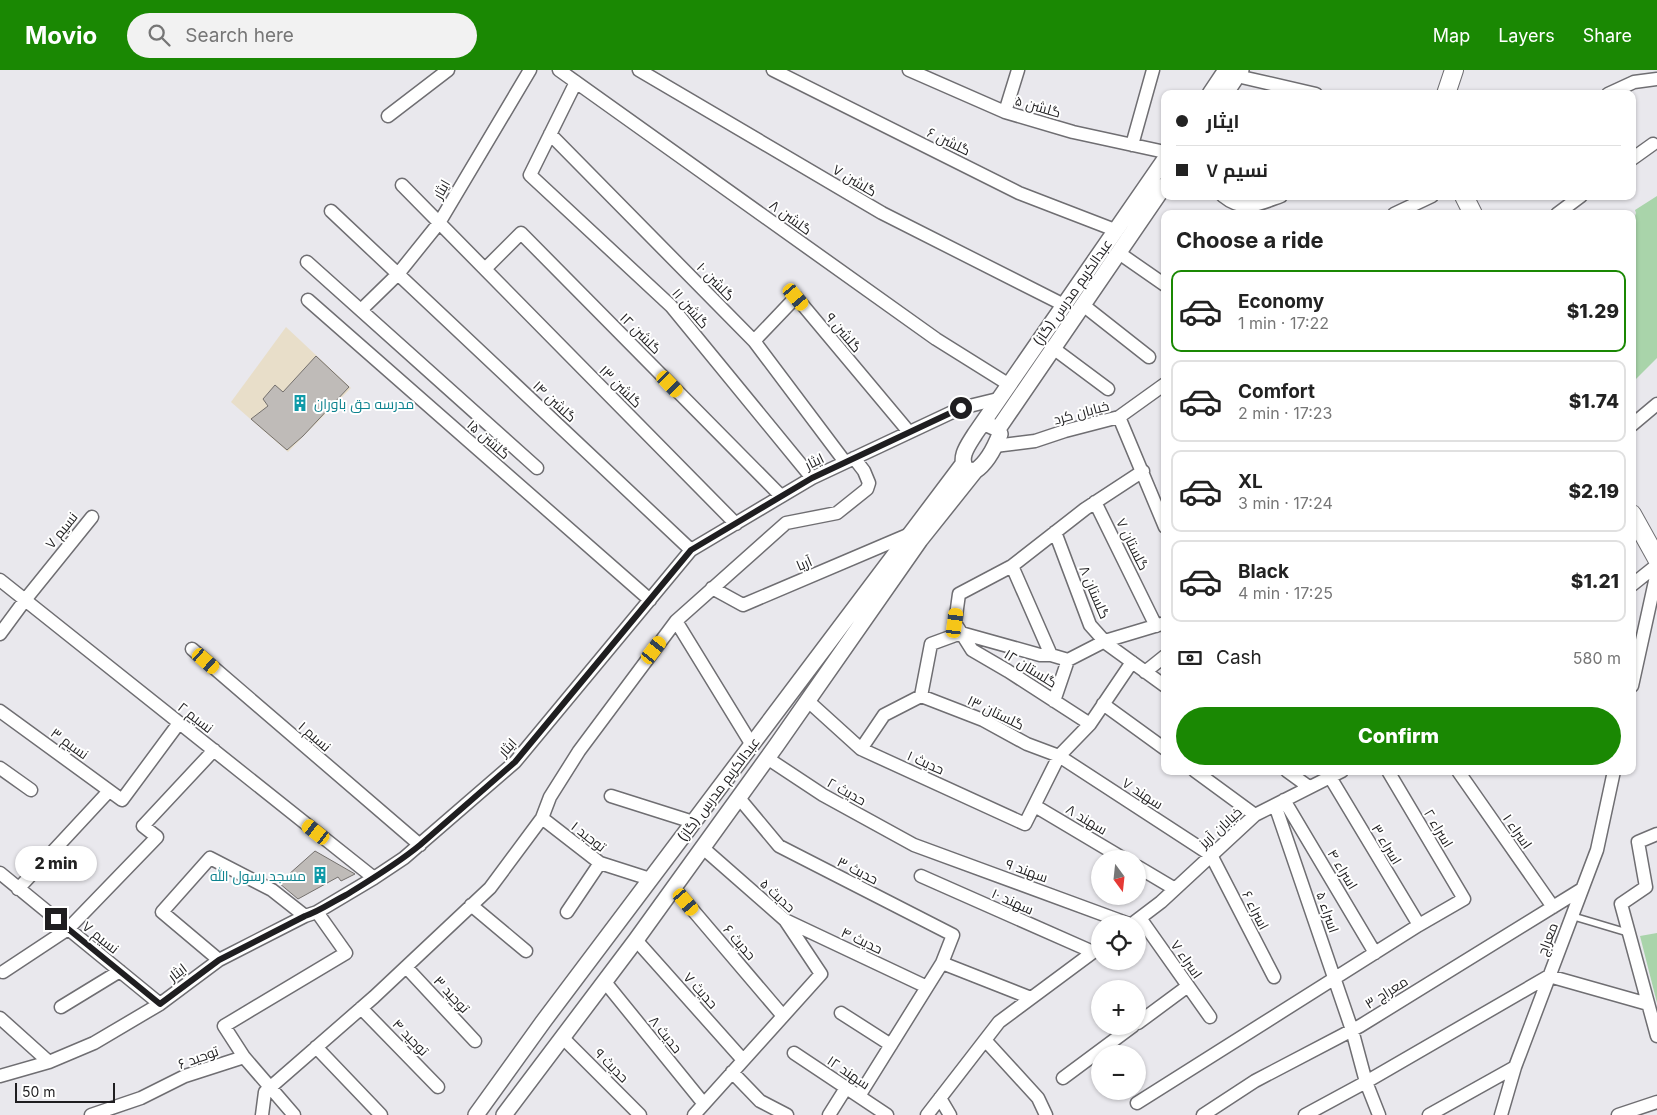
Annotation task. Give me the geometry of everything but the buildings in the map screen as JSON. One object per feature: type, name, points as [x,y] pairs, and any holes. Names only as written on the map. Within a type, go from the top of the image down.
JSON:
[{"type":"main road","points":[[1447,90],[1450,71]]},
{"type":"main road","points":[[1636,521],[1657,560]]},
{"type":"street","points":[[388,116],[448,70]]},
{"type":"street","name":"ایثار","points":[[361,310],[398,274],[439,223],[530,70]]},
{"type":"street","name":"گلشن ۸","points":[[559,70],[936,339],[1008,384]]},
{"type":"street","name":"گلشن ۷","points":[[638,70],[882,213],[1064,305]]},
{"type":"street","name":"گلشن ۶","points":[[773,70],[1019,193],[1115,230]]},
{"type":"street","name":"گلشن ۵","points":[[908,70],[1004,112],[1073,132],[1161,151]]},
{"type":"street","points":[[1004,112],[1018,70]]},
{"type":"street","points":[[1132,145],[1153,70]]},
{"type":"street","points":[[1215,90],[1235,72]]},
{"type":"street","points":[[1227,90],[1235,72]]},
{"type":"street","points":[[1235,72],[1301,90]]},
{"type":"street","points":[[1617,90],[1634,82],[1657,79]]},
{"type":"street","points":[[550,134],[576,82]]},
{"type":"street","name":"گلشن ۱۱","points":[[550,134],[530,175],[671,306],[812,478]]},
{"type":"street","name":"گلشن ۱۰","points":[[270,1087],[361,1008],[490,888],[542,818],[550,797],[579,751],[676,621],[786,523],[837,513],[867,490],[869,482],[864,471],[850,460],[754,341],[550,134]]},
{"type":"street","points":[[1636,156],[1653,144]]},
{"type":"street","name":"عبدالکریم مدرس (گاز)","points":[[504,1115],[605,982],[703,848],[920,540],[969,467],[965,450],[1008,384],[1161,164]]},
{"type":"street","name":"گلشن ۱۳","points":[[402,185],[736,524]]},
{"type":"street","name":"عبدالکریم مدرس (گاز)","points":[[998,428],[1161,191]]},
{"type":"street","points":[[1228,200],[1231,203],[1252,206],[1269,200]]},
{"type":"street","points":[[1402,210],[1424,200]]},
{"type":"street","points":[[1562,210],[1576,200]]},
{"type":"street","name":"گلشن ۱۴","points":[[331,211],[691,550]]},
{"type":"street","name":"گلشن ۱۲","points":[[485,269],[521,233],[781,496]]},
{"type":"street","points":[[1118,252],[1161,282]]},
{"type":"street","points":[[308,262],[537,468]]},
{"type":"street","name":"گلشن ۹","points":[[754,341],[796,297],[909,432]]},
{"type":"street","name":"گلشن ۱۵","points":[[308,300],[650,600]]},
{"type":"street","points":[[1083,305],[1149,357]]},
{"type":"street","points":[[1053,348],[1108,389]]},
{"type":"street","name":"خیابان کرد","points":[[995,446],[1035,441],[1065,430],[1119,417],[1161,387]]},
{"type":"street","name":"ایثار","points":[[0,1076],[49,1062],[94,1042],[160,1004],[219,960],[311,914],[374,878],[404,858],[515,762],[691,550],[812,478],[961,408],[998,399]]},
{"type":"street","points":[[1636,422],[1657,404]]},
{"type":"street","points":[[1119,417],[1161,517]]},
{"type":"street","points":[[969,467],[984,463],[1000,434],[998,428],[987,424],[981,426]]},
{"type":"street","name":"عبدالکریم مدرس (گاز)","points":[[476,1115],[650,879],[910,534],[969,467]]},
{"type":"street","points":[[961,633],[955,623],[959,594],[1012,566],[1095,502],[1143,471]]},
{"type":"street","name":"گلستان ۷","points":[[1095,502],[1161,624]]},
{"type":"street","name":"نسیم ۷","points":[[0,634],[92,517]]},
{"type":"street","name":"گلستان ۸","points":[[1055,532],[1090,625],[1105,641],[1161,683]]},
{"type":"street","name":"آریا","points":[[712,588],[743,605],[910,534]]},
{"type":"street","points":[[1636,582],[1657,565]]},
{"type":"street","points":[[1012,566],[1051,655]]},
{"type":"street","points":[[1636,668],[1657,572]]},
{"type":"street","name":"نسیم ۲","points":[[0,580],[374,878]]},
{"type":"street","points":[[676,621],[752,745],[767,758]]},
{"type":"street","points":[[861,749],[884,715],[921,696],[931,644],[961,633],[1040,655],[1051,655],[1068,660],[1105,641],[1161,624]]},
{"type":"street","name":"گلستان ۱۲","points":[[961,633],[972,650],[1090,724]]},
{"type":"street","name":"نسیم ۱","points":[[192,649],[420,845]]},
{"type":"street","points":[[1146,672],[1161,659]]},
{"type":"street","points":[[1054,701],[1068,660]]},
{"type":"street","points":[[1035,806],[1059,756],[1090,724],[1132,662]]},
{"type":"street","name":"گلستان ۱۳","points":[[921,696],[983,720],[1027,744],[1059,756]]},
{"type":"street","name":"حدیث ۱","points":[[808,701],[861,749],[1025,824],[1035,806]]},
{"type":"street","points":[[1103,704],[1161,746]]},
{"type":"street","name":"نسیم ۳","points":[[0,711],[122,800],[179,723]]},
{"type":"street","points":[[4,972],[68,929],[157,837],[143,826],[214,750]]},
{"type":"street","name":"سهند ۷","points":[[1059,756],[1211,855]]},
{"type":"street","name":"حدیث ۲","points":[[767,758],[822,795],[914,845]]},
{"type":"street","points":[[0,768],[31,790]]},
{"type":"street","points":[[1200,775],[1255,815]]},
{"type":"street","points":[[1292,775],[1310,787]]},
{"type":"street","name":"خیابان آریز","points":[[1143,915],[1161,902],[1255,815],[1334,775]]},
{"type":"street","name":"اسراء ۲","points":[[1390,775],[1464,899],[1419,926]]},
{"type":"street","name":"اسراء ۱","points":[[1461,775],[1553,907]]},
{"type":"street","name":"معراج","points":[[1501,1115],[1515,1067],[1597,850],[1613,775]]},
{"type":"street","name":"اسراء ۳","points":[[1330,777],[1419,926]]},
{"type":"street","points":[[18,889],[109,791]]},
{"type":"street","points":[[611,796],[693,822]]},
{"type":"street","name":"حدیث ۳","points":[[739,798],[779,846],[953,934],[942,963]]},
{"type":"street","name":"اسراء ۴","points":[[1280,802],[1375,953]]},
{"type":"street","name":"اسراء ۵","points":[[1280,802],[1334,979],[1352,1030],[1366,1082],[1380,1115]]},
{"type":"street","name":"سهند ۸","points":[[1035,806],[1109,850]]},
{"type":"street","name":"توحید ۱","points":[[542,818],[600,863],[650,879]]},
{"type":"street","points":[[1657,834],[1638,842],[1646,887],[1621,904],[1657,1036]]},
{"type":"street","name":"سهند ۹","points":[[914,845],[1113,915]]},
{"type":"street","name":"حدیث ۵","points":[[703,848],[785,920],[822,974],[783,1016]]},
{"type":"street","name":"اسراء ۶","points":[[1211,855],[1274,978]]},
{"type":"street","points":[[219,960],[162,912],[210,858],[272,890],[311,914],[346,953],[224,1026],[244,1056],[294,1115]]},
{"type":"street","points":[[567,912],[600,863]]},
{"type":"street","points":[[1146,872],[1175,889]]},
{"type":"street","name":"نسیم ۷","points":[[0,873],[160,1004]]},
{"type":"street","name":"سهند ۱۰","points":[[921,876],[1091,948]]},
{"type":"street","name":"حدیث ۶","points":[[674,888],[783,1016]]},
{"type":"street","name":"معراج ۳","points":[[1203,1115],[1255,1081],[1352,1030],[1582,890]]},
{"type":"street","points":[[471,905],[526,951]]},
{"type":"street","name":"حدیث ۴","points":[[785,920],[927,987]]},
{"type":"street","points":[[1137,1104],[1419,926]]},
{"type":"street","name":"اسراء ۷","points":[[1146,937],[1188,986],[1210,1017]]},
{"type":"street","name":"حدیث ۷","points":[[636,940],[743,1060]]},
{"type":"street","points":[[926,1115],[999,1022],[1091,954]]},
{"type":"street","points":[[859,1096],[942,963],[1031,998]]},
{"type":"street","name":"توحید ۳","points":[[406,967],[475,1041]]},
{"type":"street","points":[[61,1007],[120,971]]},
{"type":"street","points":[[1306,1115],[1549,976],[1648,1004]]},
{"type":"street","name":"حدیث ۸","points":[[605,982],[704,1104]]},
{"type":"street","points":[[1146,1017],[1188,986]]},
{"type":"street","name":"توحید ۴","points":[[361,1008],[438,1087]]},
{"type":"street","points":[[841,1013],[891,1045]]},
{"type":"street","points":[[694,1115],[783,1016]]},
{"type":"street","points":[[0,1018],[49,1062]]},
{"type":"street","points":[[1063,1078],[1121,1035]]},
{"type":"street","name":"حدیث ۹","points":[[562,1037],[640,1115]]},
{"type":"street","points":[[985,1040],[1038,1098],[1046,1115]]},
{"type":"street","points":[[316,1047],[381,1115]]},
{"type":"street","name":"سهند ۱۲","points":[[794,1053],[887,1115]]},
{"type":"street","name":"توحید ۶","points":[[91,1115],[142,1098],[185,1076],[244,1056]]},
{"type":"street","points":[[1429,1115],[1515,1067]]},
{"type":"street","points":[[732,1072],[760,1101],[787,1115]]},
{"type":"street","points":[[262,1115],[264,1092],[270,1087]]},
{"type":"street","points":[[829,1115],[846,1088]]},
{"type":"street","points":[[940,1098],[950,1115]]},
{"type":"street","points":[[1618,1115],[1652,1107]]},
{"type":"lane","points":[[1572,916],[1628,933]]},
{"type":"shaded area","points":[[286,327],[351,388],[288,452],[231,402]]},
{"type":"green space","points":[[1657,196],[1657,358],[1636,379],[1636,210]]},
{"type":"green space","points":[[1657,933],[1657,1003],[1640,936]]},
{"type":"place","name":"مدرسه حق باوران","points":[[300,403]]},
{"type":"place","name":"مسجد رسول الله","points":[[320,875]]},
{"type":"route","points":[[56,919],[160,1004],[219,960],[316,912],[374,878],[420,845],[515,762],[691,550],[812,478],[961,408]]}]
